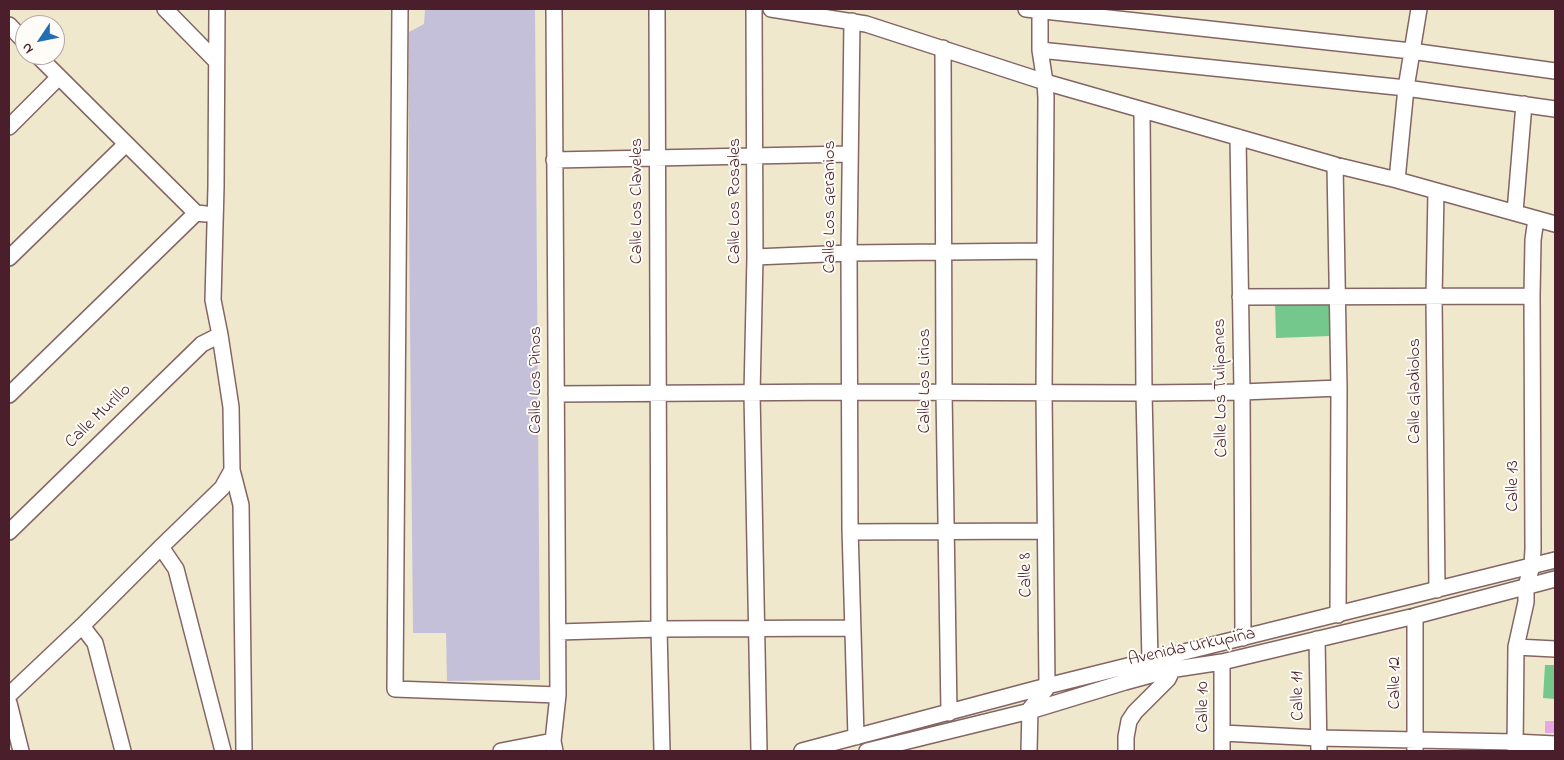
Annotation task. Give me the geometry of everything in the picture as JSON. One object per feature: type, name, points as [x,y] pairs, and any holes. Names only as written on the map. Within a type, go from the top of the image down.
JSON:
[{"type":"street","points":[[165,9],[216,61]]},
{"type":"street","points":[[217,9],[213,300],[231,407],[232,470],[241,505],[244,751]]},
{"type":"street","points":[[400,9],[395,689],[558,695]]},
{"type":"street","name":"Calle Los Pinos","points":[[554,9],[558,695],[554,746]]},
{"type":"street","name":"Calle Los Claveles","points":[[657,9],[659,629],[662,751]]},
{"type":"street","name":"Calle Los Rosales","points":[[754,9],[755,257],[752,394],[759,751]]},
{"type":"street","points":[[771,9],[862,18],[1046,82],[1335,165],[1397,180],[1555,224]]},
{"type":"street","points":[[1397,180],[1406,88],[1419,9]]},
{"type":"street","points":[[1036,10],[1411,51],[1555,71]]},
{"type":"street","name":"Calle 8","points":[[1036,10],[1040,50],[1046,82],[1044,251],[1046,686]]},
{"type":"street","name":"Calle Los Geranios","points":[[856,737],[850,532],[849,253],[850,154],[862,18]]},
{"type":"street","name":"Calle Los Lirios","points":[[944,48],[944,392],[949,713]]},
{"type":"street","points":[[1040,50],[1406,88],[1555,109]]},
{"type":"street","points":[[47,65],[196,213],[214,215]]},
{"type":"street","points":[[9,128],[59,77]]},
{"type":"street","points":[[1515,212],[1524,104]]},
{"type":"street","points":[[1142,110],[1144,393],[1150,661]]},
{"type":"street","name":"Calle Los Tulipanes","points":[[1238,137],[1243,638]]},
{"type":"street","points":[[9,258],[126,144]]},
{"type":"street","points":[[554,160],[850,154]]},
{"type":"street","points":[[1335,165],[1339,388],[1338,615]]},
{"type":"street","name":"Calle Gladiolos","points":[[1436,191],[1434,298],[1437,590]]},
{"type":"street","points":[[9,395],[196,213]]},
{"type":"street","name":"Calle 13","points":[[1515,747],[1516,647],[1526,602],[1526,586],[1532,566],[1533,548],[1532,296],[1533,240],[1536,218]]},
{"type":"street","points":[[755,257],[945,251],[1044,251]]},
{"type":"street","points":[[1240,297],[1434,298],[1532,296]]},
{"type":"street","name":"Calle Murillo","points":[[9,532],[202,344],[220,335]]},
{"type":"street","points":[[556,394],[849,392],[1144,393],[1242,392],[1339,388]]},
{"type":"street","points":[[9,695],[222,488],[232,470]]},
{"type":"street","points":[[850,532],[1045,531]]},
{"type":"street","points":[[161,546],[176,569],[223,751]]},
{"type":"street","points":[[802,751],[1046,686],[1555,560]]},
{"type":"street","name":"Avenida Urkupiña","points":[[867,751],[923,744],[1169,670],[1222,662],[1414,616],[1555,579]]},
{"type":"street","name":"Calle 12","points":[[1414,616],[1415,746]]},
{"type":"street","points":[[82,626],[95,643],[123,751]]},
{"type":"street","points":[[558,632],[659,629],[852,628]]},
{"type":"street","name":"Calle 11","points":[[1317,639],[1319,745]]},
{"type":"street","points":[[1516,647],[1555,649]]},
{"type":"street","name":"Calle 10","points":[[1222,662],[1222,751]]},
{"type":"street","points":[[1126,751],[1129,721],[1135,712],[1168,679],[1170,675],[1169,670]]},
{"type":"street","points":[[1029,751],[1030,711],[1046,689],[1046,686]]},
{"type":"street","points":[[9,702],[21,751]]},
{"type":"street","points":[[1223,733],[1319,745],[1515,747],[1555,744]]},
{"type":"street","points":[[501,751],[554,746]]},
{"type":"shaded area","points":[[425,9],[535,9],[540,680],[447,681],[446,633],[413,633],[409,32],[424,24]]},
{"type":"green space","points":[[1329,301],[1331,336],[1276,338],[1275,303]]},
{"type":"green space","points":[[1545,665],[1555,665],[1555,699],[1543,698]]},
{"type":"building","points":[[1545,721],[1555,721],[1555,733],[1545,733]]}]
